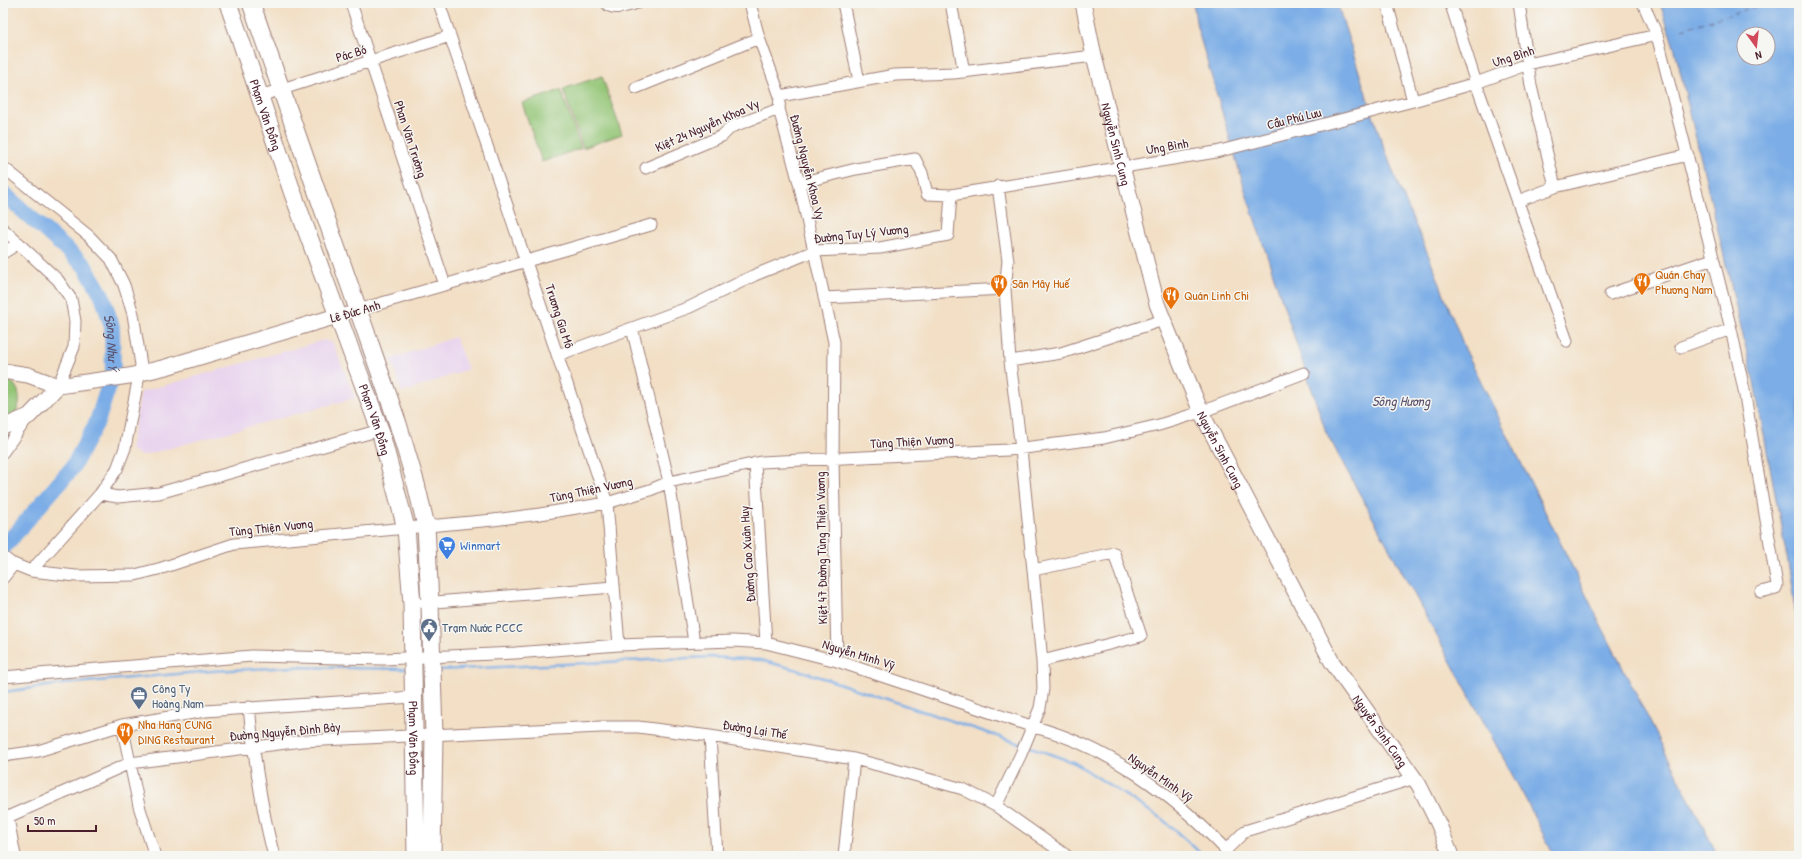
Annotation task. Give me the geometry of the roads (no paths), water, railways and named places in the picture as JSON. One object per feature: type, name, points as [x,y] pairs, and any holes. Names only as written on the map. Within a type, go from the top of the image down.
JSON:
[{"type":"main road","name":"Phạm Văn Đồng","points":[[228,3],[337,316],[380,430],[406,528],[412,604],[416,856]]},
{"type":"main road","name":"Phạm Văn Đồng","points":[[251,3],[398,424],[416,484],[426,526],[434,736],[432,856]]},
{"type":"main road","name":"Nguyễn Sinh Cung","points":[[1083,3],[1094,56],[1157,304],[1201,412],[1332,662],[1415,778],[1439,825],[1451,856]]},
{"type":"main road","name":"Lê Đức Anh","points":[[3,371],[28,375],[58,386],[135,375],[337,316]]},
{"type":"main road","points":[[3,426],[29,416],[58,386]]},
{"type":"street","name":"Phan Văn Trường","points":[[351,3],[445,285]]},
{"type":"street","name":"Trương Gia Mô","points":[[439,3],[607,503],[619,645]]},
{"type":"street","points":[[606,3],[609,7],[614,8],[638,3]]},
{"type":"street","name":"Đường Nguyễn Khoa Vy","points":[[750,3],[759,38],[780,96],[779,108],[800,183],[834,342],[833,459]]},
{"type":"street","points":[[843,3],[859,81]]},
{"type":"street","points":[[952,3],[964,72]]},
{"type":"street","points":[[1386,3],[1413,101]]},
{"type":"street","points":[[1519,3],[1531,86],[1555,187]]},
{"type":"street","points":[[1644,3],[1657,35],[1731,329],[1744,390],[1777,585],[1776,588],[1761,592]]},
{"type":"street","points":[[1452,8],[1476,83],[1567,341]]},
{"type":"street","name":"Ưng Bình","points":[[1379,111],[1476,83],[1528,64],[1657,35]]},
{"type":"street","name":"Pác Bó","points":[[260,96],[450,36]]},
{"type":"street","points":[[636,88],[759,38]]},
{"type":"street","points":[[780,96],[894,75],[924,75],[964,72],[1094,56]]},
{"type":"street","name":"Kiệt 24 Nguyễn Khoa Vy","points":[[646,168],[722,136],[731,127],[779,108]]},
{"type":"street","name":"Cầu Phú Lưu","points":[[1216,152],[1379,111]]},
{"type":"street","name":"Ưng Bình","points":[[1123,168],[1216,152]]},
{"type":"street","points":[[1518,200],[1555,187],[1688,155]]},
{"type":"street","points":[[800,183],[856,169],[915,159],[922,173],[927,194],[951,195],[998,186],[1123,168]]},
{"type":"street","points":[[3,166],[90,236],[111,259],[124,285],[133,314],[141,365],[135,375],[126,448],[117,469],[100,494],[31,571]]},
{"type":"street","points":[[996,806],[1021,754],[1040,708],[1043,689],[1042,661],[1021,449],[1010,362],[1005,289],[1008,261],[998,186]]},
{"type":"street","name":"Đường Tuy Lý Vương","points":[[558,355],[690,307],[755,275],[814,251],[880,248],[948,235],[951,195]]},
{"type":"street","name":"Lê Đức Anh","points":[[337,316],[651,225]]},
{"type":"street","points":[[3,229],[58,280],[71,299],[76,320],[74,347],[58,386]]},
{"type":"street","points":[[3,252],[19,243]]},
{"type":"street","points":[[1610,294],[1713,259]]},
{"type":"street","points":[[824,298],[1005,289]]},
{"type":"street","points":[[1010,362],[1061,353],[1163,320]]},
{"type":"street","points":[[632,328],[669,482],[694,642]]},
{"type":"street","points":[[1681,347],[1731,329]]},
{"type":"street","name":"Tùng Thiện Vương","points":[[9,562],[31,571],[76,576],[135,575],[162,568],[234,544],[493,520],[607,503],[650,490],[669,482],[755,463],[1021,449],[1104,438],[1159,425],[1201,412],[1304,373]]},
{"type":"street","points":[[3,452],[29,416]]},
{"type":"street","points":[[100,494],[118,497],[159,493],[380,430]]},
{"type":"street","name":"Kiệt 47 Đường Tùng Thiện Vương","points":[[833,459],[837,661]]},
{"type":"street","name":"Đường Cao Xuân Huy","points":[[755,463],[766,643]]},
{"type":"street","points":[[1033,570],[1114,553],[1141,636],[1042,661]]},
{"type":"street","points":[[3,578],[9,562]]},
{"type":"street","points":[[412,604],[613,587]]},
{"type":"street","name":"Nguyễn Minh Vỹ","points":[[3,676],[252,656],[383,659],[413,666],[432,665],[515,653],[619,645],[694,642],[766,643],[837,661],[1030,731],[1057,733],[1122,766],[1176,802],[1226,850],[1245,831],[1415,778]]},
{"type":"street","points":[[3,756],[38,751],[122,725],[205,711],[413,697]]},
{"type":"street","points":[[248,707],[252,747],[263,809],[274,856]]},
{"type":"street","points":[[122,725],[139,806],[155,856]]},
{"type":"street","name":"Đường Lại Thế","points":[[414,737],[638,727],[710,736],[854,759],[963,789],[996,806],[1067,856]]},
{"type":"street","points":[[710,736],[717,856]]},
{"type":"street","name":"Đường Nguyễn Đình Bảy","points":[[5,819],[130,763],[302,741],[414,737]]},
{"type":"street","points":[[844,856],[854,759]]},
{"type":"street","points":[[5,819],[15,856]]},
{"type":"water","name":"Sông Hương","points":[[1193,3],[1337,3],[1379,134],[1465,349],[1599,621],[1718,856],[1554,856],[1526,800],[1326,432],[1245,190],[1197,27]]},
{"type":"water","points":[[1660,3],[1799,3],[1799,639],[1789,568],[1754,382],[1675,50]]},
{"type":"waterway","name":"Sông Như Ý","points":[[3,193],[84,265],[102,295],[112,327],[113,372],[97,422],[72,468],[3,548]]},
{"type":"waterway","points":[[438,670],[710,657],[760,660],[805,672],[1021,744]]},
{"type":"waterway","points":[[3,692],[63,684],[212,671],[293,667],[407,669]]},
{"type":"waterway","points":[[1028,746],[1075,763],[1162,819],[1204,856]]},
{"type":"place","name":"Quán Chay Phương Nam","points":[[1642,296]]},
{"type":"place","name":"Sân Mây Huế","points":[[999,298]]},
{"type":"place","name":"Quán Linh Chi","points":[[1171,310]]},
{"type":"place","name":"Winmart","points":[[447,560]]},
{"type":"place","name":"Trạm Nước PCCC","points":[[429,642]]},
{"type":"place","name":"Công Ty Hoàng Nam","points":[[139,710]]},
{"type":"place","name":"Nha Hang CUNG DING Restaurant","points":[[125,746]]}]
